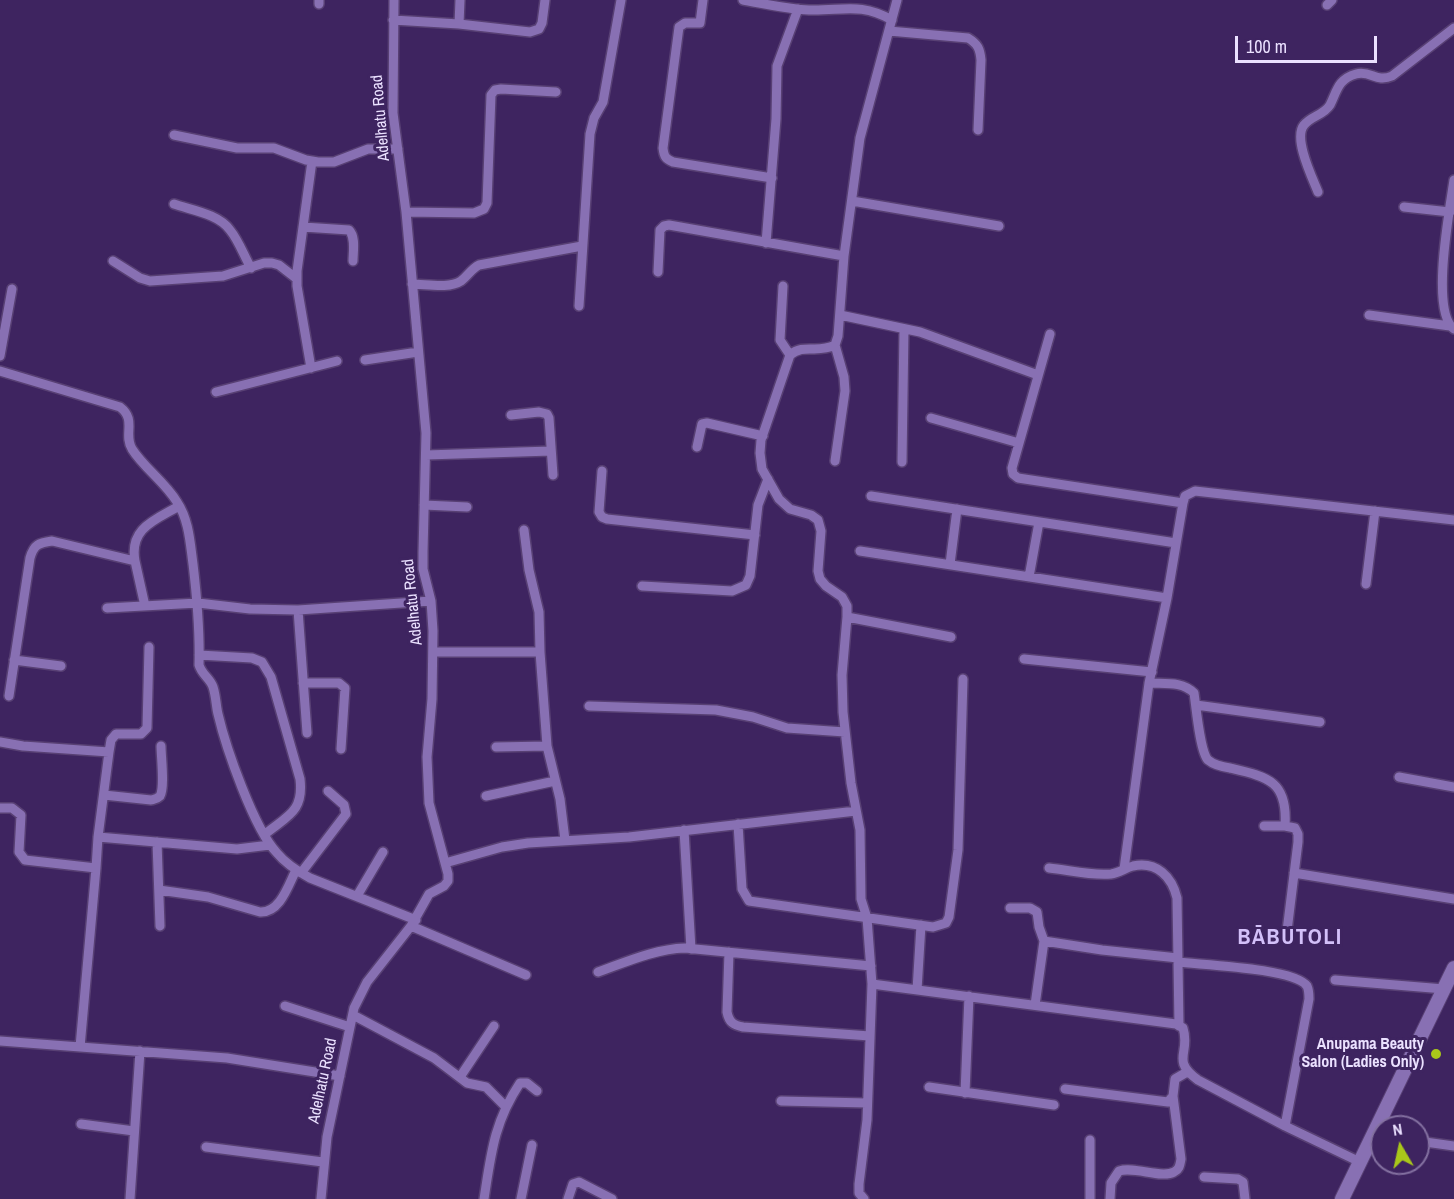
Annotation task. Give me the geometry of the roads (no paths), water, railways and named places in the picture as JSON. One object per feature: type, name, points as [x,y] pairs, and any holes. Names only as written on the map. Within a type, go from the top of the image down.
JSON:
[{"type":"main road","points":[[1387,1115],[1454,968]]},
{"type":"main road","points":[[1342,1199],[1370,1147]]},
{"type":"street","name":"Adelhatu Road","points":[[321,1199],[323,1162],[352,1015],[367,982],[414,923],[429,894],[444,886],[448,881],[429,803],[427,757],[433,652],[431,601],[423,568],[426,432],[406,212],[392,98],[394,0]]},
{"type":"street","points":[[459,24],[460,0]]},
{"type":"street","points":[[393,20],[530,32],[539,29],[545,0]]},
{"type":"street","points":[[579,306],[590,134],[594,118],[603,102],[621,0]]},
{"type":"street","points":[[703,0],[700,23],[685,23],[679,27],[663,148],[664,155],[666,159],[674,162],[772,178]]},
{"type":"street","points":[[743,0],[798,9],[866,9],[877,11],[892,20]]},
{"type":"street","points":[[835,461],[845,391],[844,377],[835,345],[838,336],[844,256],[861,138],[897,0]]},
{"type":"street","points":[[766,243],[772,178],[777,66],[798,9]]},
{"type":"street","points":[[1318,192],[1301,146],[1300,135],[1303,126],[1326,110],[1336,89],[1345,79],[1356,74],[1370,75],[1378,79],[1392,76],[1454,28]]},
{"type":"street","points":[[889,31],[968,38],[976,42],[980,49],[981,60],[978,130]]},
{"type":"street","points":[[406,212],[474,213],[484,209],[487,203],[491,95],[495,90],[501,89],[556,92]]},
{"type":"street","points":[[174,135],[237,148],[274,148],[312,161],[334,162],[368,149],[398,149]]},
{"type":"street","points":[[311,368],[297,279],[312,161]]},
{"type":"street","points":[[1369,315],[1452,327],[1444,306],[1442,272],[1454,180]]},
{"type":"street","points":[[852,201],[999,226]]},
{"type":"street","points":[[174,204],[224,224],[230,229],[251,268]]},
{"type":"street","points":[[1404,207],[1450,212]]},
{"type":"street","points":[[658,272],[660,230],[669,225],[844,256]]},
{"type":"street","points":[[303,228],[349,230],[353,233],[353,261]]},
{"type":"street","points":[[412,284],[457,283],[471,269],[479,265],[582,246]]},
{"type":"street","points":[[113,261],[140,278],[150,281],[223,276],[264,263],[279,265],[297,279]]},
{"type":"street","points":[[783,286],[780,340],[790,354]]},
{"type":"street","points":[[0,356],[12,289]]},
{"type":"street","points":[[840,315],[933,337],[1038,375]]},
{"type":"street","points":[[902,462],[904,329]]},
{"type":"street","points":[[1050,334],[1012,468],[1013,474],[1018,478],[1183,503]]},
{"type":"street","points":[[835,345],[825,350],[802,348],[790,354],[762,436],[759,453],[762,469],[779,499],[789,509],[811,515],[818,520],[821,531],[818,571],[820,579],[842,597],[847,606],[842,675],[845,732],[860,830],[861,899],[867,918],[872,984],[867,1103],[859,1184],[859,1193],[864,1199]]},
{"type":"street","points":[[364,360],[418,352]]},
{"type":"street","points":[[216,392],[337,361]]},
{"type":"street","points":[[0,371],[120,407],[126,412],[129,420],[130,445],[169,490],[179,506],[188,529],[198,603],[201,672],[210,680],[214,688],[218,714],[231,757],[264,836],[270,845],[298,872],[357,896],[526,975]]},
{"type":"street","points":[[512,415],[539,412],[547,414],[553,475]]},
{"type":"street","points":[[930,418],[1019,443]]},
{"type":"street","points":[[697,447],[699,429],[702,424],[707,423],[762,436]]},
{"type":"street","points":[[426,455],[552,451]]},
{"type":"street","points":[[602,471],[599,512],[602,517],[755,535]]},
{"type":"street","points":[[642,586],[732,591],[746,585],[750,576],[758,505],[768,479]]},
{"type":"street","points":[[1124,869],[1149,683],[1185,496],[1194,491],[1204,491],[1454,520]]},
{"type":"street","points":[[871,496],[1176,543]]},
{"type":"street","points":[[424,505],[467,507]]},
{"type":"street","points":[[145,606],[135,561],[134,542],[147,525],[179,506]]},
{"type":"street","points":[[950,564],[957,509]]},
{"type":"street","points":[[1365,584],[1375,511]]},
{"type":"street","points":[[1029,577],[1039,522]]},
{"type":"street","points":[[524,530],[539,612],[547,746],[562,812],[565,840]]},
{"type":"street","points":[[9,696],[33,548],[39,543],[52,541],[135,561]]},
{"type":"street","points":[[860,551],[1167,598]]},
{"type":"street","points":[[107,608],[198,603],[259,610],[298,610],[431,601]]},
{"type":"street","points":[[298,610],[307,733]]},
{"type":"street","points":[[848,617],[951,637]]},
{"type":"street","points":[[80,1047],[98,837],[111,740],[116,734],[141,734],[147,728],[149,647]]},
{"type":"street","points":[[433,652],[540,652]]},
{"type":"street","points":[[199,655],[252,658],[262,662],[271,677],[300,779],[302,794],[298,806],[292,813],[264,836]]},
{"type":"street","points":[[1024,659],[1152,672]]},
{"type":"street","points":[[14,660],[61,666]]},
{"type":"street","points":[[738,824],[742,889],[749,901],[941,926],[949,917],[958,850],[963,679]]},
{"type":"street","points":[[303,683],[339,683],[345,688],[341,749]]},
{"type":"street","points":[[1149,683],[1180,684],[1188,687],[1194,693],[1204,752],[1209,760],[1218,765],[1254,774],[1278,787],[1286,808],[1285,826]]},
{"type":"street","points":[[1196,705],[1320,722]]},
{"type":"street","points":[[589,706],[716,710],[753,717],[787,728],[845,732]]},
{"type":"street","points":[[0,742],[23,746],[109,752]]},
{"type":"street","points":[[104,795],[157,799],[161,795],[162,787],[161,746]]},
{"type":"street","points":[[496,747],[547,746]]},
{"type":"street","points":[[1399,777],[1454,787]]},
{"type":"street","points":[[486,796],[555,781]]},
{"type":"street","points":[[159,890],[207,897],[260,912],[272,910],[279,903],[298,872],[346,814],[344,805],[328,791]]},
{"type":"street","points":[[0,808],[12,808],[21,815],[19,852],[25,860],[96,867]]},
{"type":"street","points":[[444,863],[502,847],[565,840],[628,837],[856,811]]},
{"type":"street","points":[[1264,826],[1295,828],[1298,834],[1286,939]]},
{"type":"street","points":[[684,830],[691,949]]},
{"type":"street","points":[[98,837],[237,849],[270,845]]},
{"type":"street","points":[[157,842],[160,926]]},
{"type":"street","points":[[357,896],[383,852]]},
{"type":"street","points":[[1049,868],[1102,874],[1117,873],[1124,869],[1144,865],[1166,874],[1174,885],[1177,898],[1179,1026]]},
{"type":"street","points":[[1294,873],[1454,899]]},
{"type":"street","points":[[1010,908],[1030,908],[1037,912],[1044,941],[1035,1005]]},
{"type":"street","points":[[917,990],[921,925]]},
{"type":"street","points":[[1044,941],[1266,971],[1306,984],[1309,999],[1285,1126]]},
{"type":"street","points":[[598,972],[662,951],[691,949],[871,966]]},
{"type":"street","points":[[729,952],[727,1012],[733,1025],[870,1036]]},
{"type":"street","points":[[1335,980],[1444,989]]},
{"type":"street","points":[[872,984],[1179,1026],[1183,1028],[1186,1036],[1183,1061],[1187,1072],[1285,1126],[1360,1162]]},
{"type":"street","points":[[965,1092],[969,996]]},
{"type":"street","points":[[285,1006],[350,1027]]},
{"type":"street","points":[[352,1015],[416,1047],[473,1085],[486,1087],[505,1106]]},
{"type":"street","points":[[460,1077],[495,1026]]},
{"type":"street","points":[[0,1041],[227,1058],[340,1076]]},
{"type":"street","points":[[130,1199],[140,1051]]},
{"type":"street","points":[[1110,1199],[1111,1183],[1119,1171],[1127,1169],[1165,1173],[1174,1172],[1179,1168],[1173,1096],[1175,1079],[1187,1072]]},
{"type":"street","points":[[484,1199],[494,1140],[505,1106],[520,1083],[527,1083],[537,1091]]},
{"type":"street","points":[[929,1088],[1054,1104]]},
{"type":"street","points":[[1065,1089],[1161,1102],[1167,1102],[1173,1096]]},
{"type":"street","points":[[781,1101],[867,1103]]},
{"type":"street","points":[[81,1124],[135,1131]]},
{"type":"street","points":[[1090,1140],[1090,1199]]},
{"type":"street","points":[[1430,1143],[1454,1146]]},
{"type":"street","points":[[521,1199],[532,1145]]},
{"type":"street","points":[[206,1147],[323,1162]]},
{"type":"street","points":[[1204,1177],[1239,1179],[1244,1182],[1245,1199]]},
{"type":"street","points":[[568,1199],[573,1184],[579,1182],[612,1199]]},
{"type":"place","name":"Anupama Beauty Salon (Ladies Only)","points":[[1436,1054]]},
{"type":"district","name":"BĀBUTOLI","points":[[1290,938]]}]
